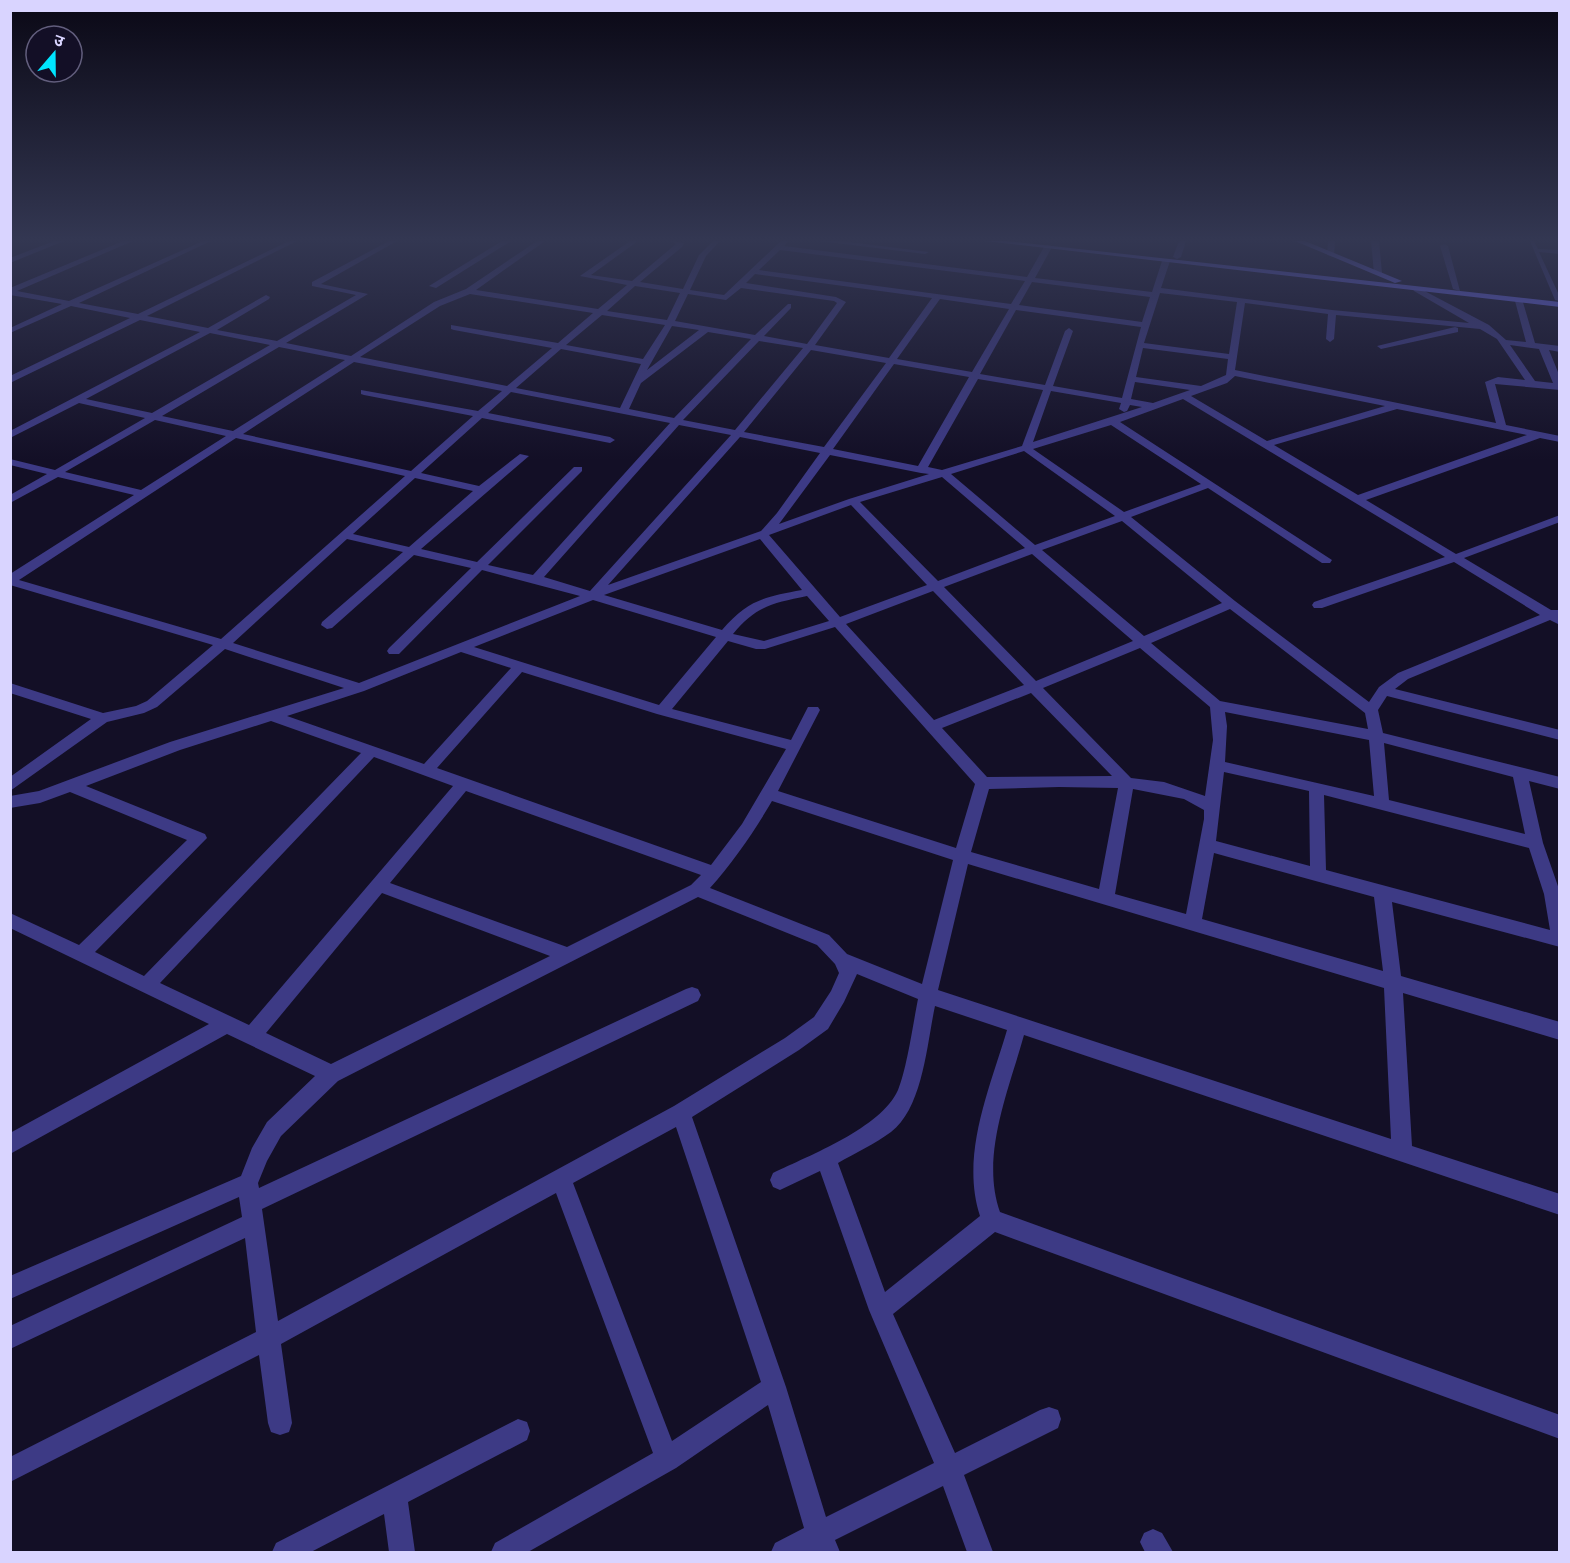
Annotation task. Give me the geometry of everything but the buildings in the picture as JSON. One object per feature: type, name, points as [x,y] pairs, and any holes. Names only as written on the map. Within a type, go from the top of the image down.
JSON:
[{"type":"street","points":[[10,331],[48,314]]},
{"type":"street","points":[[130,314],[945,474],[1139,642],[1216,705],[1221,716],[1212,807],[1193,924]]},
{"type":"street","points":[[10,380],[145,314]]},
{"type":"street","points":[[10,435],[237,314]]},
{"type":"street","points":[[10,500],[331,314]]},
{"type":"street","points":[[10,580],[422,314]]},
{"type":"street","points":[[10,785],[103,718],[139,710],[152,704],[223,644],[510,388],[599,314]]},
{"type":"street","points":[[607,314],[1154,406]]},
{"type":"street","points":[[622,411],[645,362],[674,314]]},
{"type":"street","points":[[536,579],[677,421],[781,314]]},
{"type":"street","points":[[594,594],[738,433],[810,347],[834,314]]},
{"type":"street","points":[[763,535],[781,515],[926,314]]},
{"type":"street","points":[[921,470],[976,376],[1008,314]]},
{"type":"street","points":[[1064,314],[1147,325]]},
{"type":"street","points":[[1117,419],[1126,402],[1139,345],[1150,314]]},
{"type":"street","points":[[10,802],[40,798],[142,757],[359,688],[594,594],[853,501],[1117,419],[1224,381],[1230,376],[1239,314]]},
{"type":"street","points":[[1330,339],[1332,314]]},
{"type":"street","points":[[1351,314],[1486,327]]},
{"type":"street","points":[[1462,314],[1486,327],[1505,342],[1532,384]]},
{"type":"street","points":[[1523,314],[1532,346]]},
{"type":"street","points":[[1381,346],[1470,326]]},
{"type":"street","points":[[454,327],[645,362]]},
{"type":"street","points":[[638,381],[706,329]]},
{"type":"street","points":[[1026,447],[1069,331]]},
{"type":"street","points":[[1505,342],[1560,349]]},
{"type":"street","points":[[1139,345],[1232,357]]},
{"type":"street","points":[[1502,428],[1490,381],[1559,387],[1543,347]]},
{"type":"street","points":[[1230,372],[1560,439]]},
{"type":"street","points":[[1131,379],[1203,389]]},
{"type":"street","points":[[364,392],[610,440]]},
{"type":"street","points":[[1185,396],[1455,558],[1557,616]]},
{"type":"street","points":[[79,399],[481,490]]},
{"type":"street","points":[[1266,444],[1394,406]]},
{"type":"street","points":[[1117,419],[1210,484],[1326,560]]},
{"type":"street","points":[[1357,499],[1539,435]]},
{"type":"street","points":[[1026,447],[1124,517],[1231,604],[1371,710],[1374,717],[1382,804]]},
{"type":"street","points":[[327,625],[481,490],[524,456]]},
{"type":"street","points":[[10,462],[142,494]]},
{"type":"street","points":[[394,651],[578,469]]},
{"type":"street","points":[[344,535],[482,565],[594,594],[725,635],[765,645],[838,622],[1210,484]]},
{"type":"street","points":[[853,501],[1127,783]]},
{"type":"street","points":[[1318,605],[1455,558],[1560,518]]},
{"type":"street","points":[[763,535],[810,592],[934,726],[983,783],[1127,783],[1190,795],[1212,807]]},
{"type":"street","points":[[10,580],[223,644],[359,688]]},
{"type":"street","points":[[662,711],[750,608],[810,592]]},
{"type":"street","points":[[934,726],[1231,604]]},
{"type":"street","points":[[1371,710],[1384,690],[1402,676],[1557,616]]},
{"type":"street","points":[[462,648],[662,711],[795,746]]},
{"type":"street","points":[[427,770],[520,666]]},
{"type":"street","points":[[10,688],[103,718]]},
{"type":"street","points":[[1384,690],[1435,705],[1560,735]]},
{"type":"street","points":[[1216,705],[1375,736],[1560,783]]},
{"type":"street","points":[[280,1423],[251,1203],[259,1155],[274,1129],[331,1074],[697,890],[715,873],[768,794],[813,710]]},
{"type":"street","points":[[273,716],[715,873]]},
{"type":"street","points":[[147,985],[371,751]]},
{"type":"street","points":[[1216,765],[1316,787],[1535,843]]},
{"type":"street","points":[[1520,773],[1535,843],[1556,895],[1560,935]]},
{"type":"street","points":[[252,1036],[464,783]]},
{"type":"street","points":[[780,1180],[826,1158],[885,1124],[898,1109],[908,1090],[928,995],[962,856],[983,783]]},
{"type":"street","points":[[1106,898],[1127,783]]},
{"type":"street","points":[[72,786],[199,838],[82,953]]},
{"type":"street","points":[[1316,787],[1318,874]]},
{"type":"street","points":[[768,794],[962,856],[1560,1031]]},
{"type":"street","points":[[1207,845],[1560,940]]},
{"type":"street","points":[[378,885],[569,955]]},
{"type":"street","points":[[10,1470],[269,1338],[681,1113],[792,1044],[821,1023],[838,996],[848,973],[841,959],[823,940],[697,890]]},
{"type":"street","points":[[1382,892],[1393,982],[1402,1153]]},
{"type":"street","points":[[12,923],[82,953],[331,1074]]},
{"type":"street","points":[[841,959],[928,995],[1560,1205]]},
{"type":"street","points":[[10,1338],[251,1203],[692,995]]},
{"type":"street","points":[[10,1144],[227,1024]]},
{"type":"street","points":[[992,1220],[983,1191],[984,1168],[988,1137],[1017,1025]]},
{"type":"street","points":[[681,1113],[774,1387],[823,1544]]},
{"type":"street","points":[[826,1158],[880,1310],[950,1471],[980,1552]]},
{"type":"street","points":[[561,1178],[667,1459]]},
{"type":"street","points":[[10,1288],[251,1203]]},
{"type":"street","points":[[880,1310],[992,1220]]},
{"type":"street","points":[[992,1220],[1560,1427]]},
{"type":"street","points":[[504,1552],[667,1459],[774,1387]]},
{"type":"street","points":[[784,1552],[823,1544],[950,1471],[1049,1419]]},
{"type":"street","points":[[285,1552],[518,1431]]},
{"type":"street","points":[[394,1494],[402,1552]]}]
